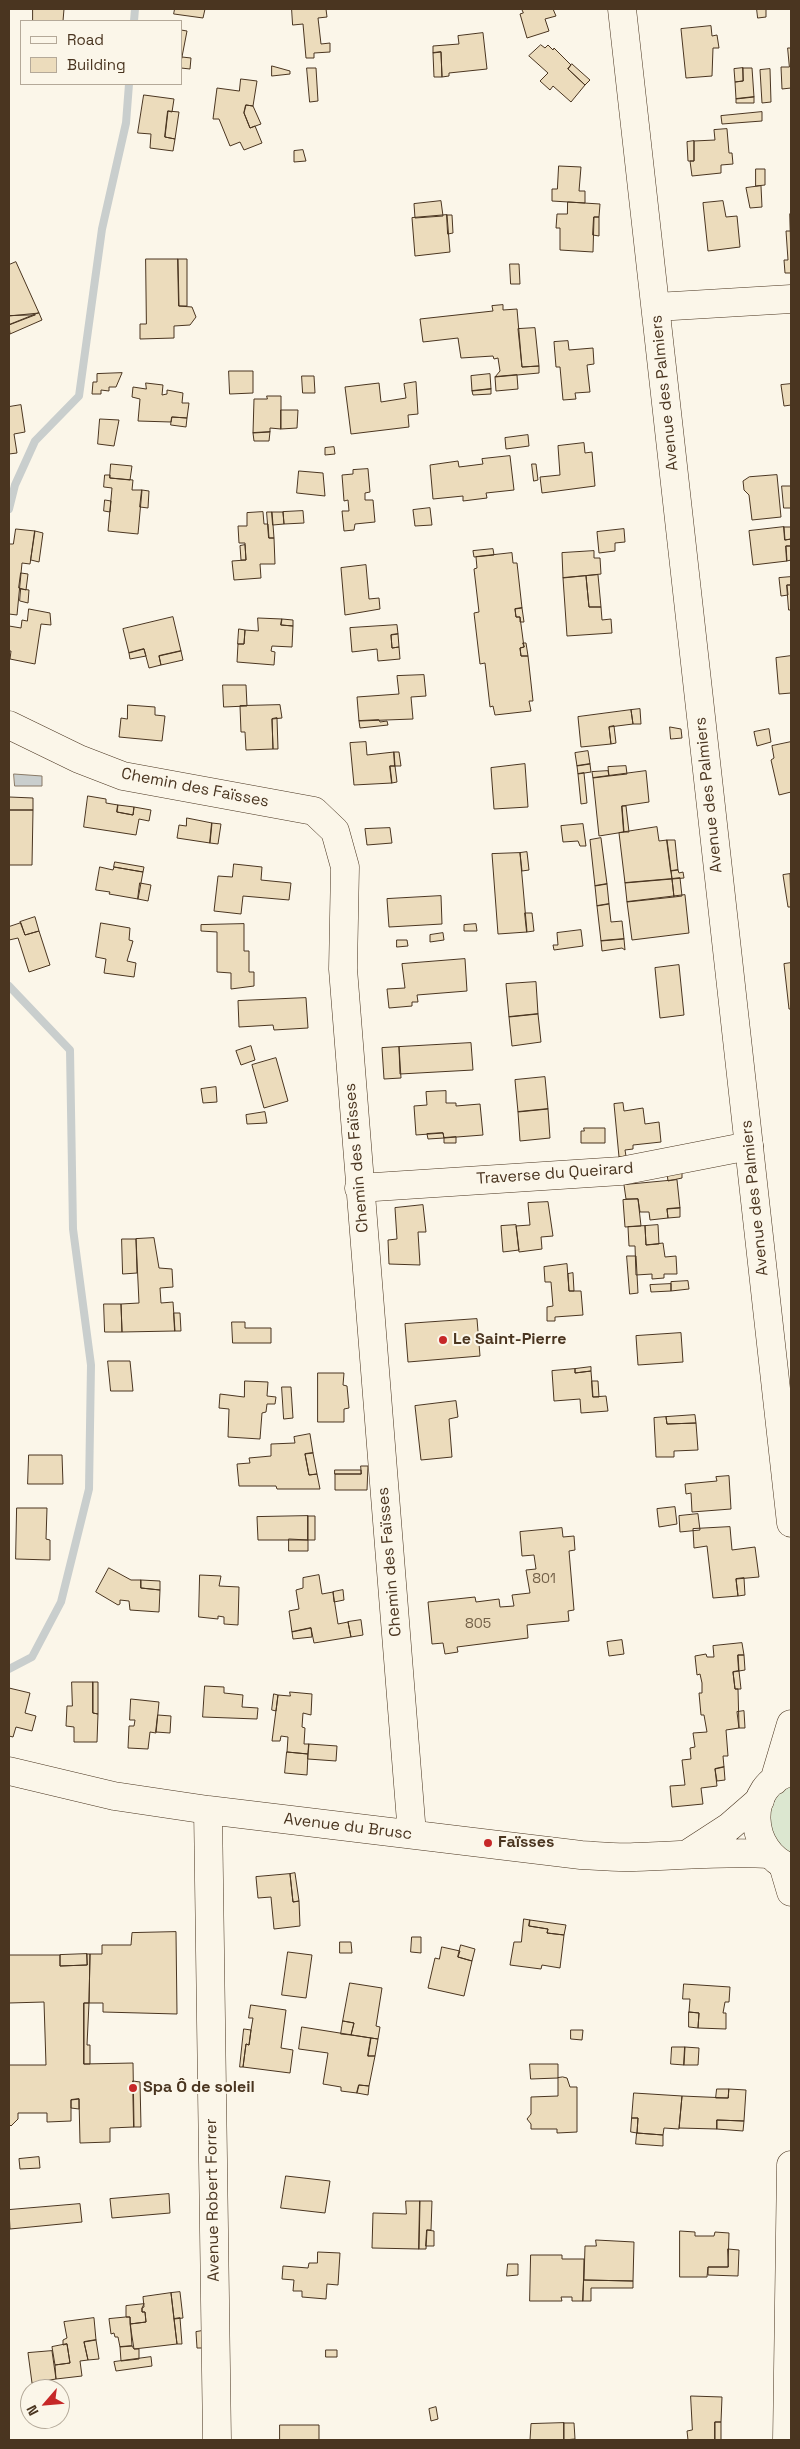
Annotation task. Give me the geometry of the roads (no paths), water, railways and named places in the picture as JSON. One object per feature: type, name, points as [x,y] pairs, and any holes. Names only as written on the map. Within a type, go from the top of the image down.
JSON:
[{"type":"street","name":"Avenue des Palmiers","points":[[610,9],[628,68]]},
{"type":"street","name":"Avenue des Palmiers","points":[[622,9],[791,1523]]},
{"type":"street","points":[[656,307],[791,299]]},
{"type":"street","name":"Chemin des Faïsses","points":[[9,725],[79,759],[123,776],[314,811],[335,831],[345,867],[343,969],[412,1834]]},
{"type":"street","name":"Traverse du Queirard","points":[[359,1188],[621,1171],[749,1146]]},
{"type":"street","points":[[791,1724],[775,1785],[756,1814],[757,1829],[761,1842],[781,1862],[791,1892]]},
{"type":"street","name":"Avenue du Brusc","points":[[9,1771],[114,1796],[208,1810],[581,1855],[634,1858],[689,1853],[737,1852],[781,1862]]},
{"type":"street","name":"Avenue du Brusc","points":[[689,1853],[729,1827],[775,1785]]},
{"type":"street","name":"Avenue Robert Forrer","points":[[208,1810],[217,2440]]},
{"type":"street","points":[[787,2440],[791,2165]]},
{"type":"waterway","points":[[134,20],[135,9]]},
{"type":"waterway","points":[[9,509],[15,485],[35,441],[79,396],[102,229],[126,123],[129,85]]},
{"type":"waterway","points":[[9,986],[70,1050],[73,1229],[91,1365],[89,1489],[61,1602],[32,1657],[9,1669]]},
{"type":"place","name":"Le Saint-Pierre","points":[[443,1340]]},
{"type":"place","name":"Faïsses","points":[[488,1843]]},
{"type":"place","name":"Spa Ô de soleil","points":[[133,2088]]}]
